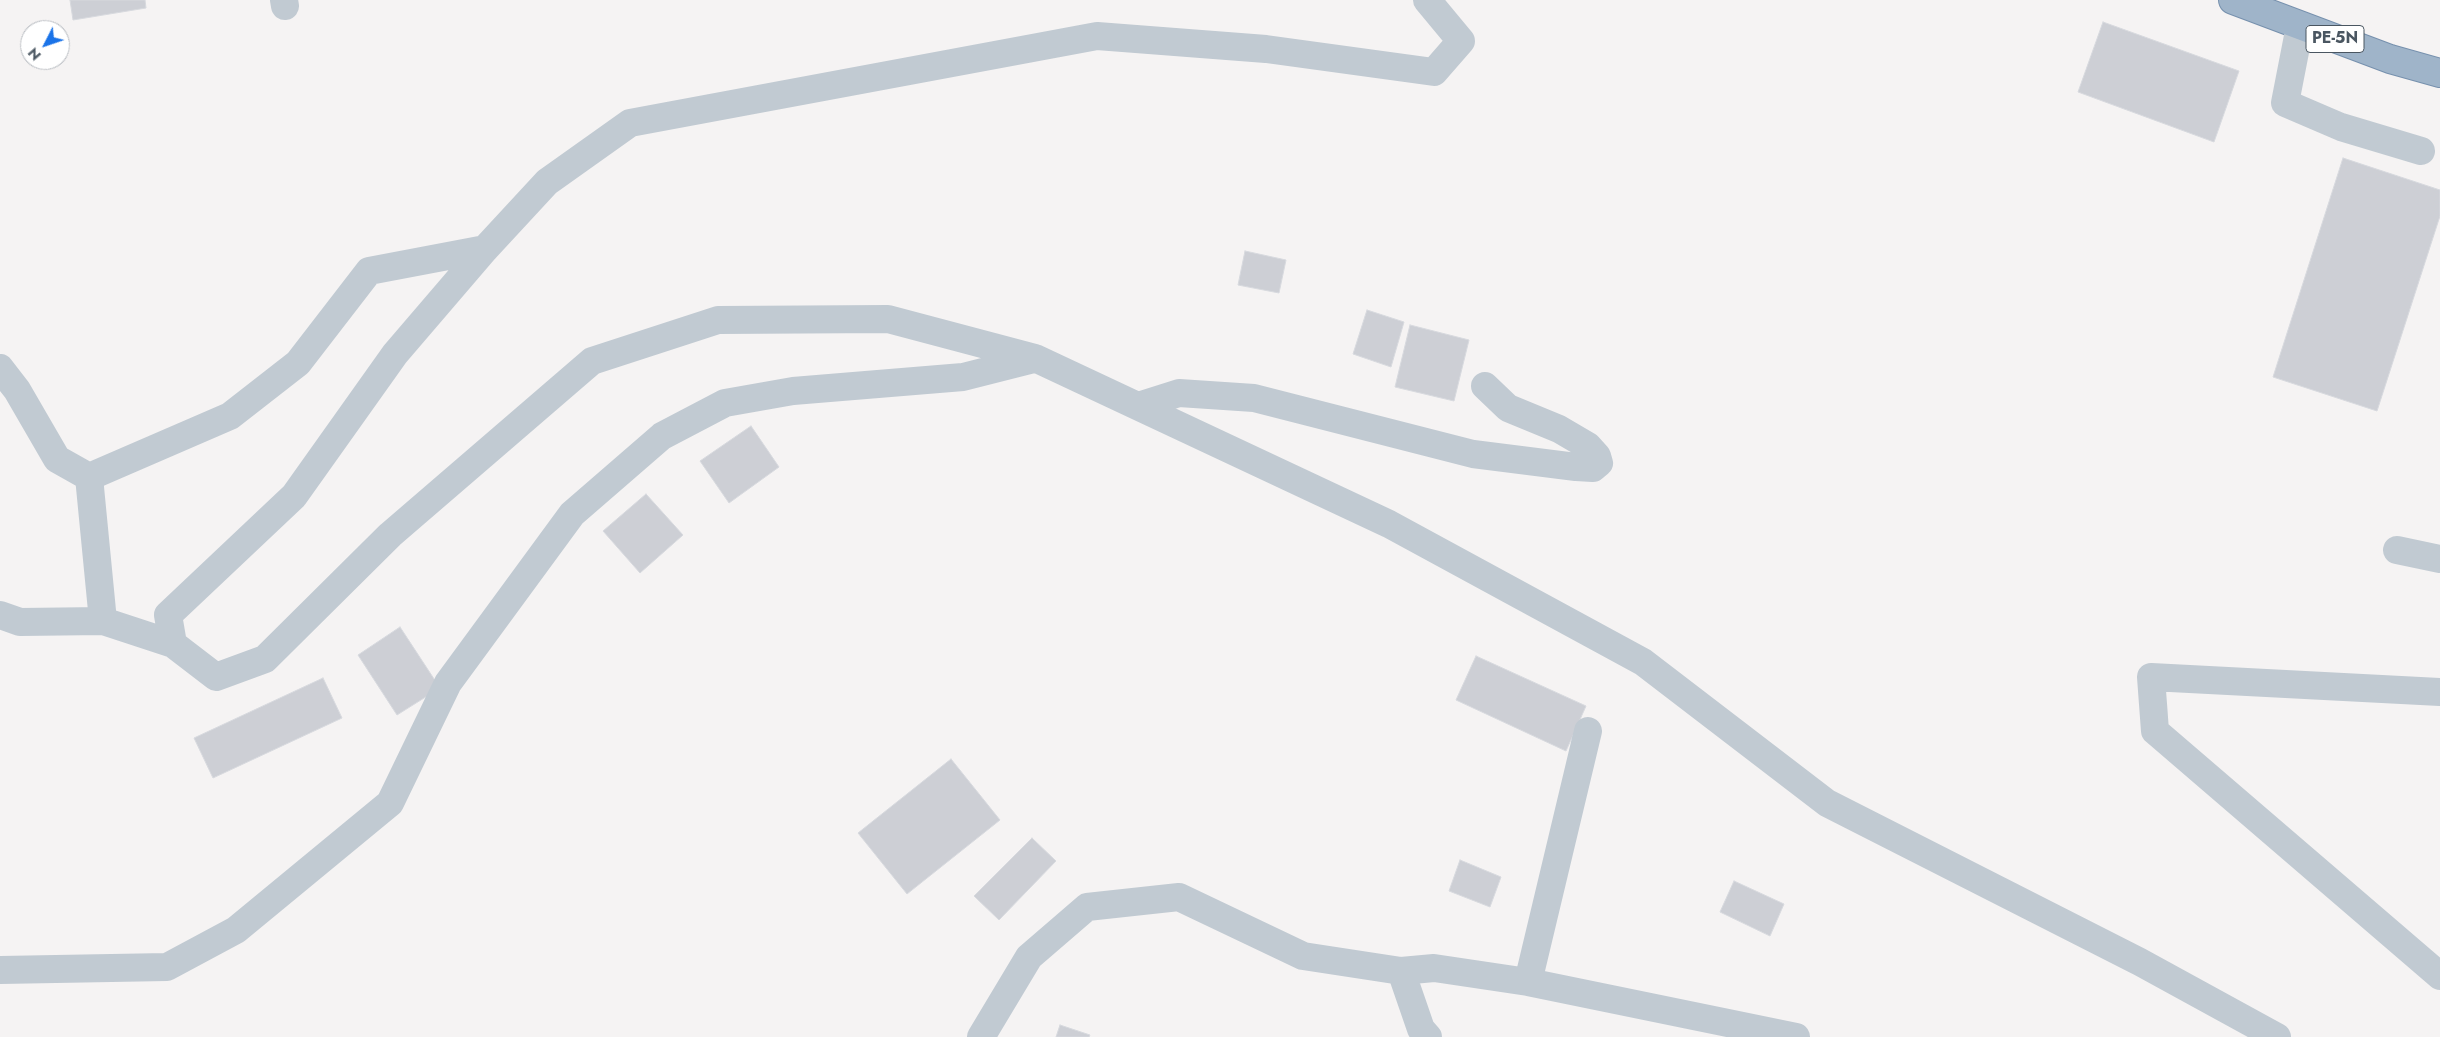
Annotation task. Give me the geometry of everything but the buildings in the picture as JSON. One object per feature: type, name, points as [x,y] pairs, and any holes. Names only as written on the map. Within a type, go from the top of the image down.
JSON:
[{"type":"highway","name":"PE-5N","points":[[2232,0],[2390,59],[2440,73]]},
{"type":"street","points":[[174,644],[168,615],[294,496],[395,354],[485,249],[547,182],[630,123],[1097,36],[1266,49],[1434,72],[1461,40],[1427,0]]},
{"type":"street","points":[[2300,26],[2285,103],[2341,127],[2421,151]]},
{"type":"street","points":[[89,477],[230,416],[298,363],[368,271],[485,249]]},
{"type":"street","points":[[0,614],[20,622],[103,621],[174,644],[216,677],[265,660],[390,534],[592,362],[718,320],[888,319],[1035,358],[1389,524],[1643,662],[1827,803],[2140,962],[2277,1037]]},
{"type":"street","points":[[0,970],[167,967],[236,930],[390,803],[448,683],[572,514],[662,436],[725,403],[794,392],[963,377],[1035,358]]},
{"type":"street","points":[[0,368],[17,390],[56,459],[89,477]]},
{"type":"street","points":[[1138,406],[1179,393],[1254,398],[1473,454],[1576,467],[1593,468],[1599,463],[1597,456],[1588,446],[1559,428],[1508,408],[1485,386]]},
{"type":"street","points":[[89,477],[103,621]]},
{"type":"street","points":[[2397,550],[2440,559]]},
{"type":"street","points":[[2440,692],[2152,677],[2155,731],[2440,976]]},
{"type":"street","points":[[1528,982],[1588,732]]},
{"type":"street","points":[[981,1037],[1029,957],[1087,907],[1179,897],[1303,956],[1401,971],[1434,968],[1528,982],[1796,1037]]},
{"type":"street","points":[[1401,971],[1421,1029],[1428,1037]]}]
